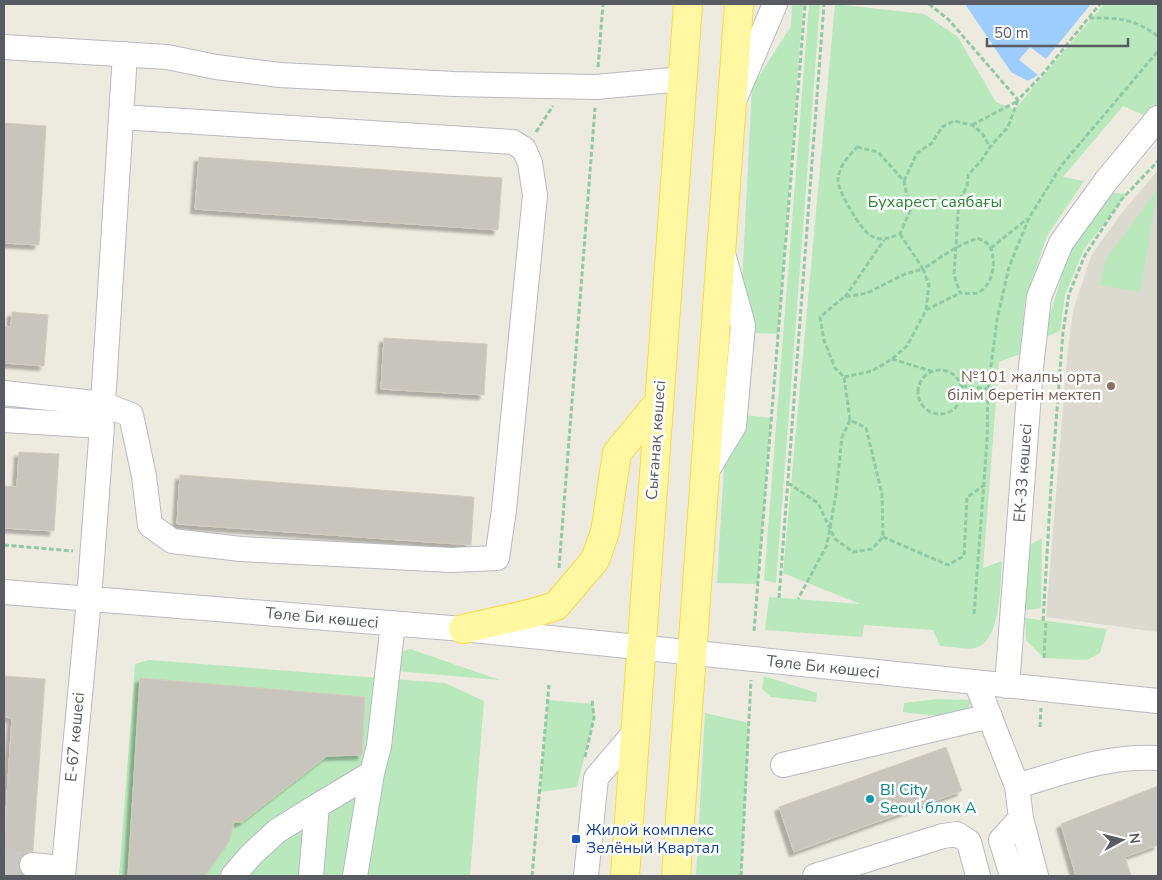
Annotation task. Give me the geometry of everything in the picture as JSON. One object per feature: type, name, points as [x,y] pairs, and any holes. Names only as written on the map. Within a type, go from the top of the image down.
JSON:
[{"type":"main road","name":"Сығанақ көшесі","points":[[625,876],[688,4]]},
{"type":"main road","points":[[676,876],[739,4]]},
{"type":"main road","points":[[463,629],[556,606],[595,560],[605,532],[617,453],[658,403]]},
{"type":"street","points":[[732,106],[775,4]]},
{"type":"street","points":[[4,47],[167,57],[216,67],[280,75],[454,84],[596,87],[682,79]]},
{"type":"street","name":"Е-67 көшесі","points":[[63,872],[92,553],[125,54]]},
{"type":"street","points":[[4,420],[131,415],[144,476],[150,525],[172,542],[241,549],[441,560],[497,558],[504,510],[535,195],[530,163],[524,149],[513,142],[121,117]]},
{"type":"street","name":"ЕК-33 көшесі","points":[[1007,686],[1031,367],[1039,297],[1060,244],[1106,181],[1158,118]]},
{"type":"street","points":[[4,393],[102,415]]},
{"type":"street","name":"Төле Би көшесі","points":[[4,592],[463,629],[1158,701]]},
{"type":"street","points":[[355,876],[372,773],[379,746],[393,623]]},
{"type":"street","points":[[965,681],[990,716],[1017,786],[1021,818],[1036,876]]},
{"type":"street","points":[[783,765],[990,716]]},
{"type":"street","points":[[586,876],[596,778],[635,732]]},
{"type":"street","points":[[1017,786],[1099,762],[1158,758]]},
{"type":"street","points":[[233,876],[251,855],[277,831],[372,773]]},
{"type":"street","points":[[311,876],[317,806]]},
{"type":"street","points":[[1012,876],[1001,840],[1021,818]]},
{"type":"street","points":[[815,876],[942,836],[958,834],[969,842],[978,876]]},
{"type":"street","points":[[32,865],[63,872]]},
{"type":"path","points":[[558,573],[603,4]]},
{"type":"path","points":[[754,631],[804,4]]},
{"type":"path","points":[[779,598],[824,4]]},
{"type":"path","points":[[929,4],[949,20],[1018,100]]},
{"type":"path","points":[[972,125],[1018,100],[1042,76],[1100,4]]},
{"type":"path","points":[[1089,18],[1123,18],[1146,28],[1158,36]]},
{"type":"path","points":[[524,149],[566,87]]},
{"type":"path","points":[[960,293],[954,275],[959,200],[967,188],[968,175],[1008,128],[1018,100]]},
{"type":"path","points":[[904,181],[917,153],[932,143],[942,127],[954,121],[972,125],[982,133],[990,147]]},
{"type":"path","points":[[798,599],[827,545],[836,494],[842,437],[850,420],[844,377],[835,368],[824,340],[820,317],[844,297],[884,240],[900,234],[910,211],[904,181],[878,152],[857,148],[843,162],[838,182],[850,210],[869,235],[884,240]]},
{"type":"path","points":[[1044,658],[1044,621],[1051,487],[1061,361],[1069,294],[1085,255],[1122,199],[1158,161]]},
{"type":"path","points":[[990,248],[1029,218]]},
{"type":"path","points":[[844,377],[872,371],[892,359],[907,346],[926,310],[928,286],[923,269],[900,234]]},
{"type":"path","points":[[844,297],[867,293],[905,274],[923,269],[955,248],[977,238],[986,242],[990,248],[993,269],[989,284],[976,293],[960,293],[926,310]]},
{"type":"path","points":[[892,359],[931,372]]},
{"type":"path","points":[[938,369],[946,370],[953,373],[959,379],[963,394],[956,408],[950,412],[942,414],[928,410],[919,398],[920,382],[924,376],[931,372],[938,369]]},
{"type":"path","points":[[962,386],[988,389]]},
{"type":"path","points":[[788,483],[818,502],[835,539],[853,552],[872,549],[883,537],[882,494],[866,428],[850,420]]},
{"type":"path","points":[[883,537],[948,565],[964,556],[967,497],[983,486],[974,614]]},
{"type":"path","points":[[4,545],[92,553]]},
{"type":"path","points":[[741,876],[752,672]]},
{"type":"path","points":[[532,876],[549,685]]},
{"type":"path","points":[[584,762],[594,718],[592,699]]},
{"type":"path","points":[[1040,728],[1041,706]]},
{"type":"shaded area","name":"№101 жалпы орта білім беретін мектеп","points":[[1158,170],[1158,632],[1046,617],[1067,358],[1073,311],[1091,256],[1120,215]]},
{"type":"green space","points":[[792,4],[803,4],[778,334],[753,333],[742,283],[752,87],[791,26]]},
{"type":"green space","points":[[809,4],[820,4],[776,583],[764,580]]},
{"type":"green space","name":"Бухарест саябағы","points":[[835,4],[924,14],[958,37],[996,102],[1015,109],[1104,4],[1158,4],[1158,121],[1123,106],[1063,177],[1084,181],[1047,236],[1025,301],[1020,354],[999,362],[983,568],[1002,561],[1000,597],[995,624],[990,635],[984,643],[975,648],[940,646],[933,630],[864,625],[862,637],[765,630],[769,597],[860,604],[783,573]]},
{"type":"green space","points":[[1158,189],[1140,292],[1100,285],[1106,259]]},
{"type":"green space","points":[[1107,192],[1127,194],[1084,249],[1065,295],[1060,331],[1043,338],[1070,248]]},
{"type":"green space","points":[[745,415],[771,418],[758,584],[717,583],[724,466]]},
{"type":"green space","points":[[1042,538],[1041,608],[1020,611],[1025,548]]},
{"type":"green space","points":[[1025,618],[1107,629],[1100,653],[1087,660],[1044,658],[1026,640]]},
{"type":"green space","points":[[410,649],[500,680],[395,671],[398,653]]},
{"type":"green space","points":[[149,660],[445,683],[484,701],[470,876],[119,876],[135,664]]},
{"type":"green space","points":[[764,676],[817,693],[816,702],[771,697],[762,689]]},
{"type":"green space","points":[[937,699],[972,700],[963,719],[903,712],[904,703]]},
{"type":"green space","points":[[548,700],[593,704],[594,718],[577,787],[540,792]]},
{"type":"green space","points":[[705,713],[749,723],[741,876],[696,876]]},
{"type":"water","points":[[965,4],[1091,4],[1046,59],[1030,47],[1019,60],[1038,75],[1028,81],[1011,72]]},
{"type":"building","points":[[4,123],[46,126],[39,245],[4,243]]},
{"type":"building","points":[[199,157],[502,178],[498,230],[195,209]]},
{"type":"building","points":[[12,312],[48,315],[44,366],[4,363],[4,326],[11,327]]},
{"type":"building","points":[[384,338],[487,344],[484,395],[381,389]]},
{"type":"building","points":[[19,452],[59,454],[54,531],[4,528],[4,486],[17,487]]},
{"type":"building","points":[[180,475],[474,497],[471,545],[177,524]]},
{"type":"building","points":[[4,676],[45,679],[33,851],[27,852],[21,857],[18,864],[24,876],[4,876],[4,844],[12,718],[4,717]]},
{"type":"building","points":[[140,678],[365,697],[362,755],[327,756],[242,822],[234,822],[229,842],[205,876],[128,876]]},
{"type":"building","name":"BI City Seoul блок A","points":[[946,747],[962,791],[794,852],[779,807]]},
{"type":"building","points":[[1158,786],[1158,845],[1125,857],[1131,876],[1076,876],[1061,824]]},
{"type":"tunnel","points":[[4,861],[32,865]]},
{"type":"place","name":"№101 жалпы орта білім беретін мектеп","points":[[1111,386]]},
{"type":"place","name":"BI City Seoul блок A","points":[[870,799]]},
{"type":"place","name":"Жилой комплекс Зелёный Квартал","points":[[576,839]]}]
